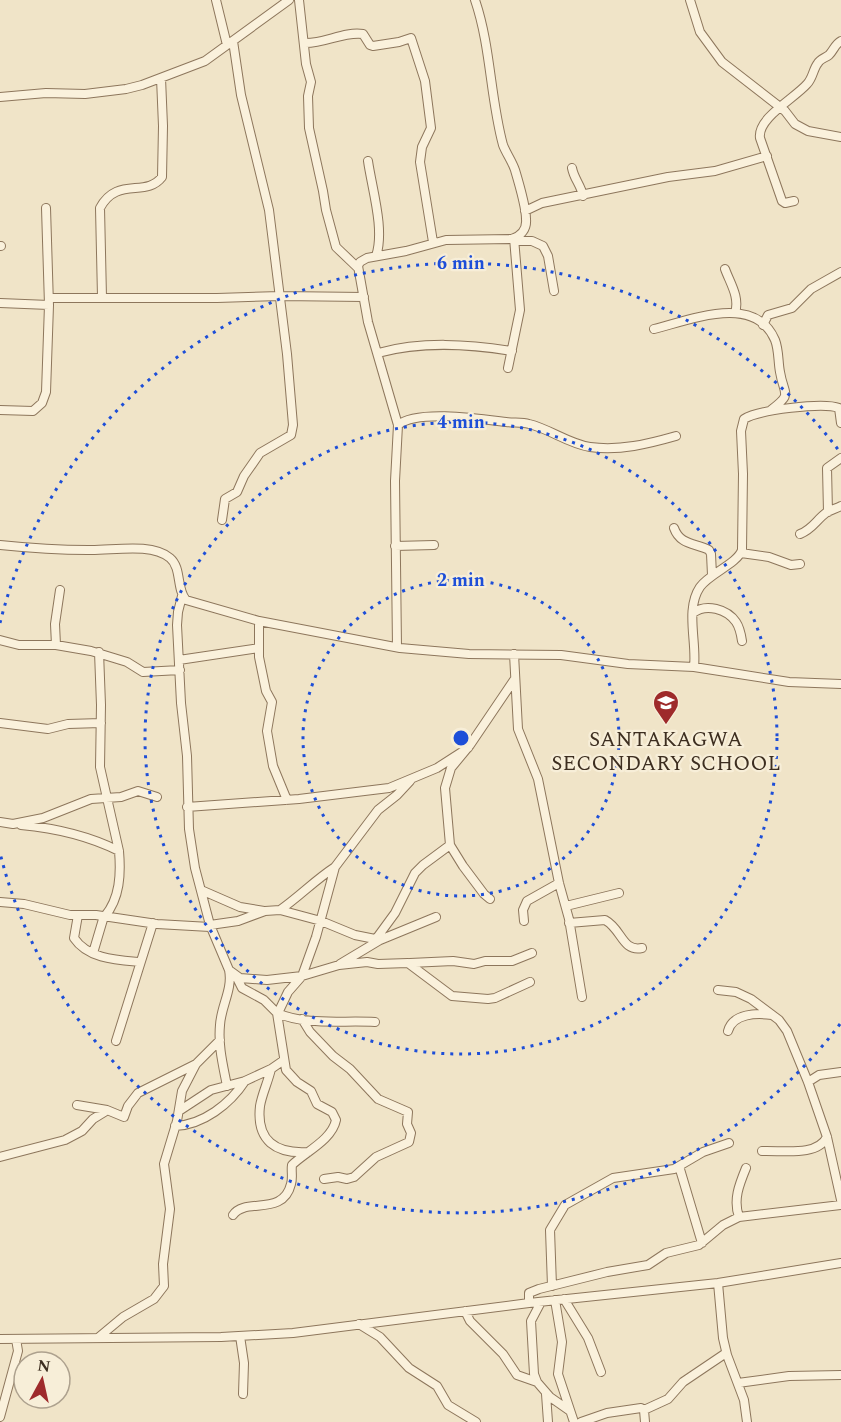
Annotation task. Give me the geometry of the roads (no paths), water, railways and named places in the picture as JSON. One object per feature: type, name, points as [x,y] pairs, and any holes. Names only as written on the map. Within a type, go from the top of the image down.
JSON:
[{"type":"street","points":[[216,0],[230,43],[269,210],[289,376],[292,431],[287,438],[260,453],[244,476],[240,488],[225,499],[222,520]]},
{"type":"street","points":[[0,97],[46,93],[85,94],[116,91],[142,85],[205,61],[289,0]]},
{"type":"street","points":[[299,0],[306,64],[311,82],[308,96],[309,128],[326,210],[336,247],[358,268],[368,322],[398,425],[397,647]]},
{"type":"street","points":[[475,0],[485,34],[503,145],[514,170],[525,211],[525,230],[514,240]]},
{"type":"street","points":[[690,0],[700,32],[718,57],[781,108],[800,127],[820,134],[841,136]]},
{"type":"street","points":[[304,43],[357,34],[363,34],[370,45],[377,46],[411,38],[424,81],[431,128],[422,147],[420,162],[433,242]]},
{"type":"street","points":[[794,201],[785,203],[782,201],[760,138],[760,129],[808,83],[818,62],[830,54],[841,41]]},
{"type":"street","points":[[102,297],[100,208],[103,202],[116,191],[143,188],[159,182],[162,177],[161,78]]},
{"type":"street","points":[[525,211],[542,203],[668,177],[715,171],[767,156]]},
{"type":"street","points":[[368,161],[380,242],[376,256]]},
{"type":"street","points":[[572,168],[573,176],[580,185],[583,196]]},
{"type":"street","points":[[0,410],[33,411],[45,398],[49,301],[46,208]]},
{"type":"street","points":[[358,268],[363,260],[406,251],[433,242],[462,239],[532,242],[543,246],[548,256],[554,291]]},
{"type":"street","points":[[508,368],[520,304],[514,240]]},
{"type":"street","points":[[725,269],[734,289],[737,309],[735,313]]},
{"type":"street","points":[[763,325],[768,315],[792,308],[811,289],[841,272]]},
{"type":"street","points":[[0,303],[102,297],[364,297]]},
{"type":"street","points":[[654,329],[720,313],[735,313],[752,317],[763,325],[770,332],[776,344],[786,396],[768,412]]},
{"type":"street","points":[[378,353],[393,349],[461,345],[512,351]]},
{"type":"street","points":[[741,553],[742,424],[748,417],[768,412],[819,405],[840,408],[841,423]]},
{"type":"street","points":[[398,425],[412,419],[478,417],[529,424],[588,447],[609,448],[639,446],[676,436]]},
{"type":"street","points":[[828,512],[828,468],[841,458]]},
{"type":"street","points":[[800,534],[810,530],[816,521],[828,512],[841,506]]},
{"type":"street","points":[[674,528],[677,537],[683,542],[709,550],[712,575]]},
{"type":"street","points":[[0,545],[87,550],[127,548],[162,554],[173,562],[182,596],[177,618],[181,703],[187,756],[189,829],[210,926],[232,973],[242,988],[264,1000],[278,1013],[302,1019],[330,1022],[375,1022]]},
{"type":"street","points":[[396,546],[434,545]]},
{"type":"street","points":[[694,667],[693,613],[697,594],[712,575],[741,553],[770,557],[791,565],[800,564]]},
{"type":"street","points":[[56,645],[60,590]]},
{"type":"street","points":[[182,596],[194,603],[258,621],[397,647],[470,654],[561,655],[628,664],[694,667],[789,682],[841,684]]},
{"type":"street","points":[[693,613],[705,607],[726,613],[739,627],[742,641]]},
{"type":"street","points":[[258,621],[264,681],[272,702],[267,731],[273,766],[287,800]]},
{"type":"street","points":[[0,640],[19,645],[56,645],[99,652],[127,662],[143,672],[180,670]]},
{"type":"street","points":[[179,660],[259,648]]},
{"type":"street","points":[[93,953],[104,916],[117,896],[119,851],[100,766],[99,652]]},
{"type":"street","points":[[514,654],[518,729],[538,779],[559,883],[566,906],[582,997]]},
{"type":"street","points":[[490,898],[484,894],[450,845],[445,788],[451,768],[468,748],[514,680]]},
{"type":"street","points":[[0,723],[48,729],[68,724],[101,723]]},
{"type":"street","points":[[187,807],[287,800],[389,788],[436,768],[468,748]]},
{"type":"street","points":[[280,910],[296,900],[321,876],[335,867],[378,810],[412,779]]},
{"type":"street","points":[[13,824],[62,812],[91,799],[121,797],[138,791],[157,797]]},
{"type":"street","points":[[0,822],[49,828],[119,851]]},
{"type":"street","points":[[378,939],[395,913],[415,873],[450,845]]},
{"type":"street","points":[[232,1215],[239,1208],[268,1205],[281,1199],[292,1182],[292,1165],[333,1127],[335,1115],[317,1104],[311,1091],[290,1076],[284,1060],[278,1013],[288,992],[302,976],[321,921],[335,867]]},
{"type":"street","points":[[524,921],[523,910],[526,901],[559,883]]},
{"type":"street","points":[[201,890],[240,907],[265,911],[280,910],[321,921],[355,935],[378,939]]},
{"type":"street","points":[[566,906],[619,893]]},
{"type":"street","points":[[0,902],[24,904],[78,915],[210,926],[238,921],[265,911]]},
{"type":"street","points":[[78,915],[74,938],[79,944],[93,953],[108,958],[140,962]]},
{"type":"street","points":[[339,965],[378,939],[436,917]]},
{"type":"street","points":[[569,922],[605,920],[620,934],[627,946],[634,949],[642,948]]},
{"type":"street","points":[[116,1041],[153,923]]},
{"type":"street","points":[[232,973],[253,981],[302,976],[339,965],[367,962],[378,964],[453,961],[474,964],[486,961],[512,961],[532,954]]},
{"type":"street","points":[[408,963],[452,996],[460,998],[495,998],[530,982]]},
{"type":"street","points":[[227,1086],[221,1058],[221,1012],[232,973]]},
{"type":"street","points":[[718,990],[742,994],[779,1020],[786,1030],[808,1082],[827,1137],[841,1200]]},
{"type":"street","points":[[728,1031],[734,1021],[748,1014],[772,1015]]},
{"type":"street","points":[[302,1019],[310,1032],[378,1099],[408,1112],[407,1124],[411,1133],[409,1142],[376,1157],[354,1177],[324,1179]]},
{"type":"street","points":[[99,1337],[123,1317],[154,1299],[165,1286],[163,1264],[170,1202],[164,1164],[179,1111],[182,1091],[196,1064],[220,1040]]},
{"type":"street","points":[[179,1111],[211,1090],[244,1081],[271,1070],[284,1060]]},
{"type":"street","points":[[77,1105],[107,1110],[124,1117],[128,1106],[138,1093],[196,1064]]},
{"type":"street","points":[[271,1070],[260,1107],[262,1128],[272,1145],[280,1150],[295,1153],[308,1152]]},
{"type":"street","points":[[808,1082],[819,1075],[841,1072]]},
{"type":"street","points":[[175,1126],[196,1122],[227,1101],[244,1081]]},
{"type":"street","points":[[0,1157],[74,1136],[86,1129],[93,1119],[107,1110]]},
{"type":"street","points":[[762,1151],[816,1148],[824,1143],[827,1137]]},
{"type":"street","points":[[552,1286],[550,1230],[565,1205],[613,1178],[679,1166],[703,1152],[729,1143]]},
{"type":"street","points":[[679,1166],[702,1243]]},
{"type":"street","points":[[739,1218],[736,1204],[737,1192],[746,1168]]},
{"type":"street","points":[[529,1303],[530,1292],[607,1272],[641,1268],[666,1253],[702,1243],[723,1225],[739,1218],[841,1205]]},
{"type":"street","points":[[0,1339],[240,1336],[293,1333],[529,1303],[718,1283],[841,1263]]},
{"type":"street","points":[[718,1283],[726,1353],[744,1400],[747,1422]]},
{"type":"street","points":[[560,1300],[588,1338],[601,1372]]},
{"type":"street","points":[[560,1300],[562,1342],[558,1374],[574,1422]]},
{"type":"street","points":[[541,1302],[531,1321],[533,1365],[537,1382],[561,1407],[570,1411]]},
{"type":"street","points":[[465,1311],[470,1321],[503,1354],[517,1375],[537,1382]]},
{"type":"street","points":[[359,1324],[380,1337],[409,1368],[437,1386],[448,1405],[476,1422]]},
{"type":"street","points":[[240,1336],[244,1363],[243,1394]]},
{"type":"street","points":[[0,1417],[18,1352],[16,1339]]},
{"type":"street","points":[[581,1422],[607,1413],[638,1408],[644,1410],[668,1399],[683,1382],[726,1353]]},
{"type":"street","points":[[738,1383],[789,1376],[841,1375]]},
{"type":"street","points":[[546,1393],[548,1422]]},
{"type":"street","points":[[644,1410],[645,1422]]},
{"type":"place","name":"SANTAKAGWA SECONDARY SCHOOL","points":[[666,726]]}]
